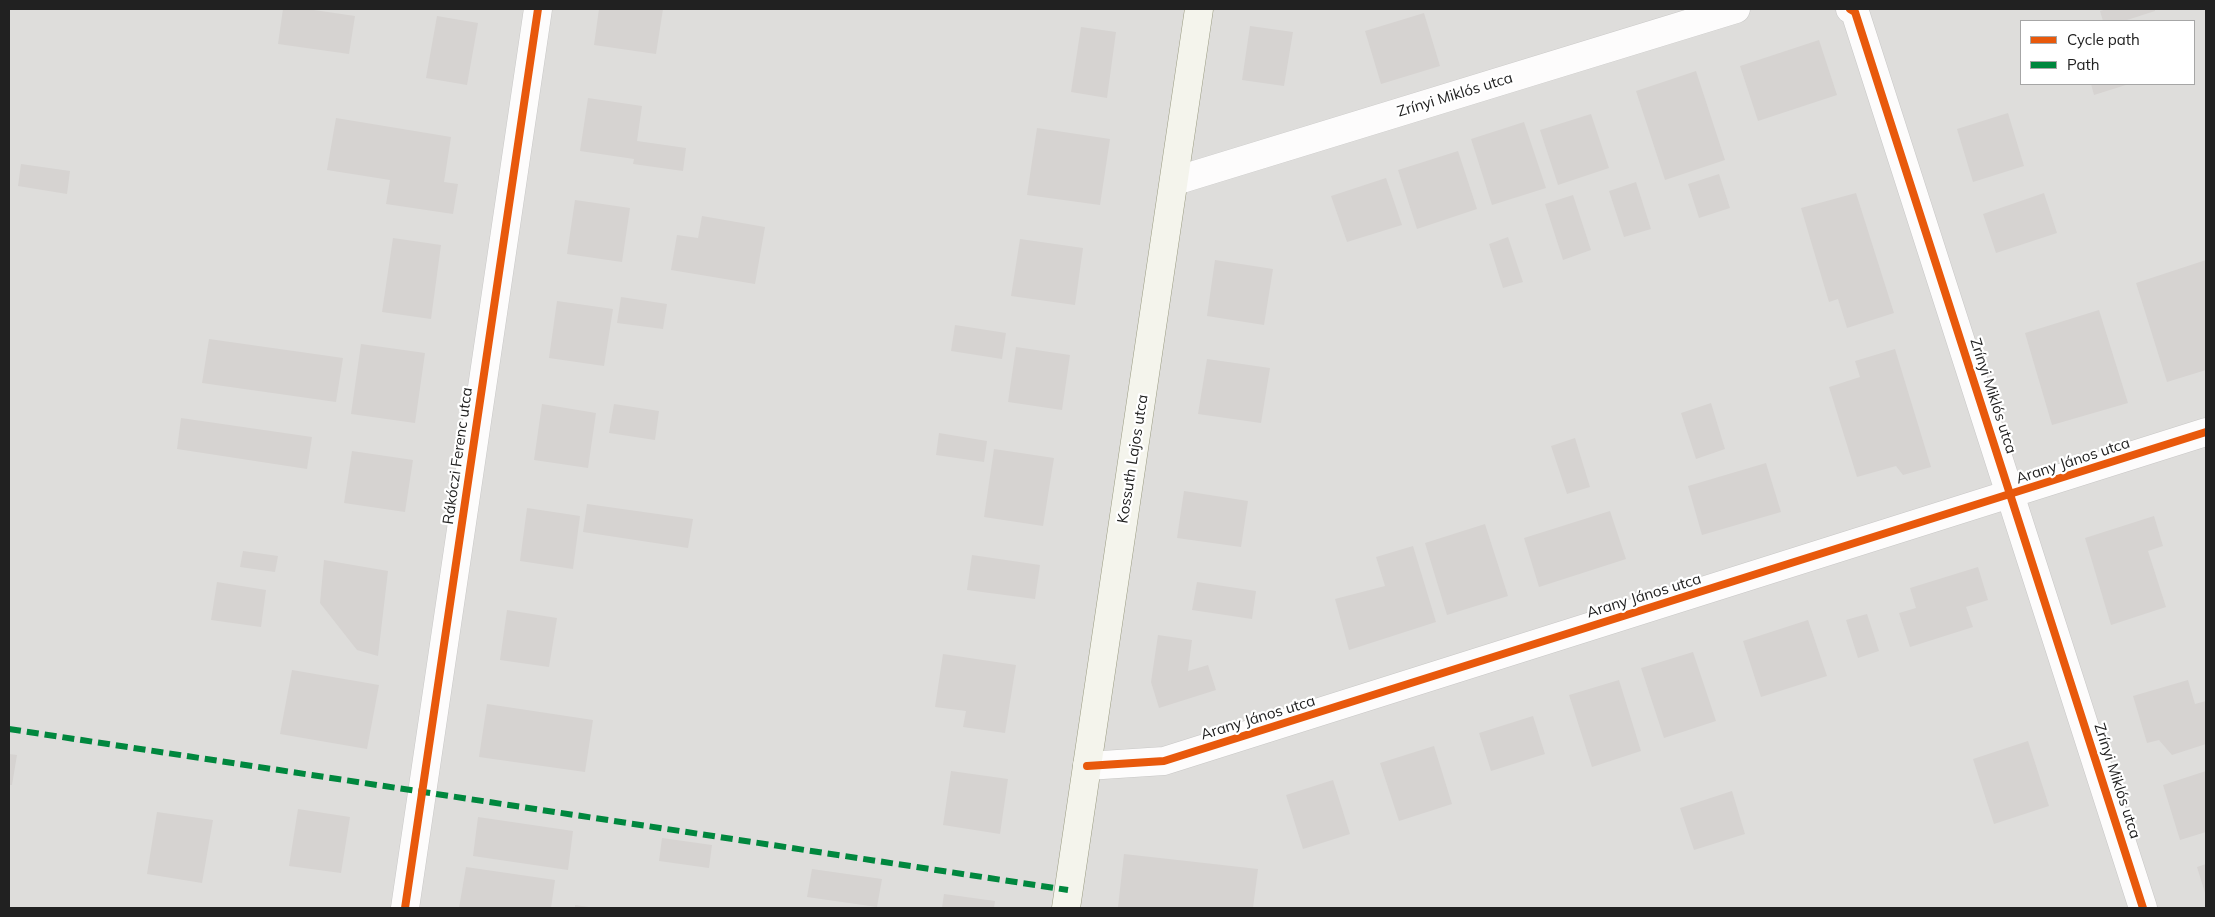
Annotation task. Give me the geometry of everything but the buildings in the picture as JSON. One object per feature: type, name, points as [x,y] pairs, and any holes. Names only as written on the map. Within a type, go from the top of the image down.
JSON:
[{"type":"main road","name":"Kossuth Lajos utca","points":[[1066,908],[1199,9]]},
{"type":"street","name":"Rákóczi Ferenc utca","points":[[405,908],[538,9]]},
{"type":"street","name":"Zrínyi Miklós utca","points":[[1175,181],[1736,9]]},
{"type":"street","name":"Zrínyi Miklós utca","points":[[1850,9],[1855,12],[2143,908]]},
{"type":"street","name":"Arany János utca","points":[[1086,766],[1164,761],[2206,432]]},
{"type":"shaded area","points":[[9,9],[2206,9],[2206,908],[9,908]]},
{"type":"marked path","points":[[9,729],[1068,890]]},
{"type":"cycle path","points":[[405,908],[538,9]]},
{"type":"cycle path","points":[[1850,9],[1855,12],[2143,908]]},
{"type":"cycle path","points":[[1087,766],[1164,761],[2206,432]]}]
